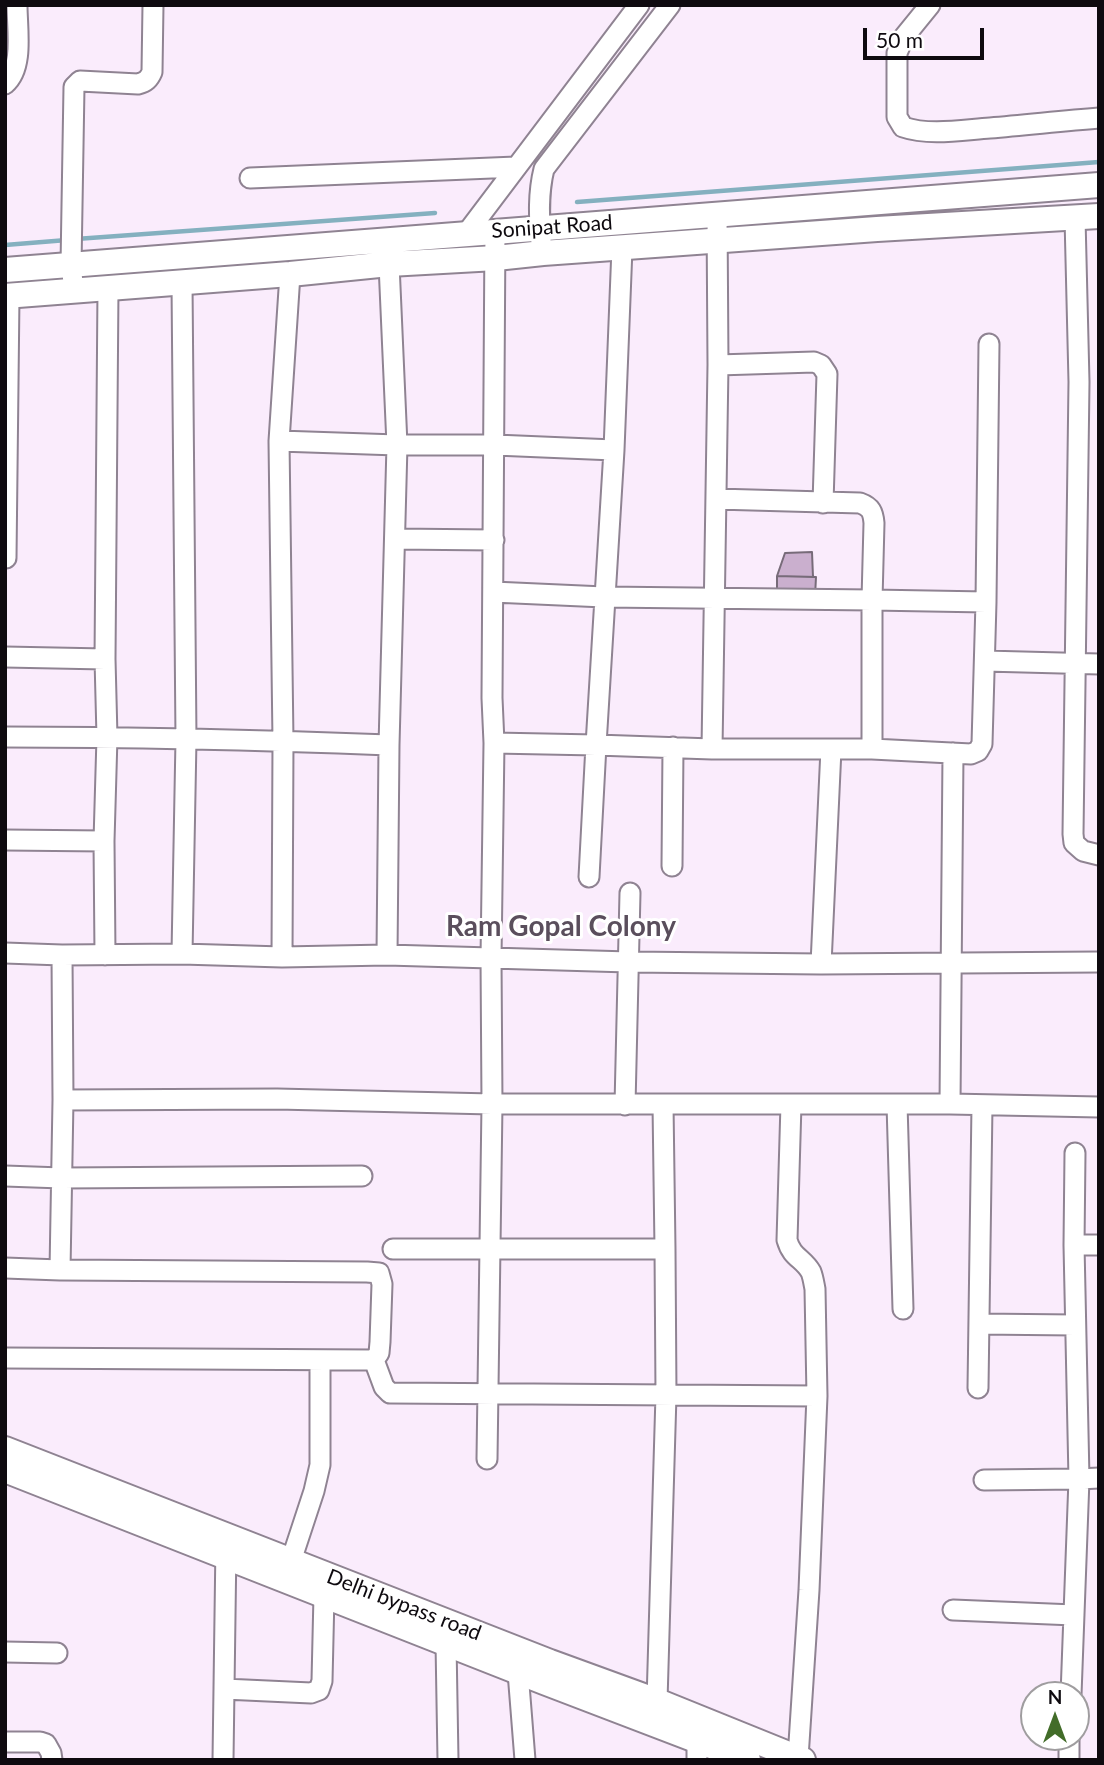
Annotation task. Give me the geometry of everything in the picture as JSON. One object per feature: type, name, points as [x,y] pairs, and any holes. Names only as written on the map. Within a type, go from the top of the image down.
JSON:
[{"type":"main road","name":"Sonipat Road","points":[[5,270],[1099,185]]},
{"type":"main road","name":"Sonipat Road","points":[[7,296],[389,264],[877,229],[1087,217]]},
{"type":"main road","name":"Delhi bypass road","points":[[5,1449],[226,1546],[324,1595],[519,1672],[697,1750],[748,1760]]},
{"type":"main road","name":"Delhi bypass road","points":[[5,1469],[226,1546],[291,1561],[801,1759]]},
{"type":"street","points":[[5,84],[12,78],[18,59],[17,5]]},
{"type":"street","points":[[74,290],[71,265],[74,87],[80,81],[138,84],[150,77],[153,5]]},
{"type":"street","points":[[466,234],[639,5]]},
{"type":"street","points":[[930,5],[904,37],[897,53],[897,117],[902,127],[923,131],[954,131],[1099,118]]},
{"type":"street","points":[[543,253],[540,194],[544,169],[665,7]]},
{"type":"street","points":[[250,178],[516,167]]},
{"type":"street","points":[[712,749],[719,365],[717,214]]},
{"type":"street","points":[[1087,217],[1079,382],[1074,843],[1083,850],[1099,855]]},
{"type":"street","points":[[487,1459],[492,1104],[495,231]]},
{"type":"street","points":[[589,877],[614,450],[622,248]]},
{"type":"street","points":[[387,955],[388,745],[397,445],[389,264]]},
{"type":"street","points":[[282,957],[283,741],[279,441],[290,274]]},
{"type":"street","points":[[182,283],[186,739],[182,954]]},
{"type":"street","points":[[105,955],[108,288]]},
{"type":"street","points":[[6,558],[7,296]]},
{"type":"street","points":[[494,743],[712,749],[872,749],[971,754],[978,751],[982,744],[985,661],[989,344]]},
{"type":"street","points":[[719,365],[814,362],[821,365],[827,374],[822,503]]},
{"type":"street","points":[[279,441],[614,450]]},
{"type":"street","points":[[716,499],[860,503],[869,506],[873,513],[872,749]]},
{"type":"street","points":[[395,539],[494,540]]},
{"type":"street","points":[[493,592],[604,597],[986,602]]},
{"type":"street","points":[[5,657],[105,659]]},
{"type":"street","points":[[985,661],[1099,664]]},
{"type":"street","points":[[5,737],[107,737],[388,745]]},
{"type":"street","points":[[672,866],[673,747]]},
{"type":"street","points":[[821,964],[831,749]]},
{"type":"street","points":[[950,1104],[953,753]]},
{"type":"street","points":[[5,840],[104,841]]},
{"type":"street","points":[[625,1105],[630,894]]},
{"type":"street","points":[[5,953],[282,957],[387,955],[821,964],[1099,962]]},
{"type":"street","points":[[60,1270],[62,955]]},
{"type":"street","points":[[63,1100],[277,1099],[492,1104],[950,1104],[1099,1107]]},
{"type":"street","points":[[657,1701],[666,1395],[663,1104]]},
{"type":"street","points":[[791,1104],[787,1240],[795,1257],[811,1272],[815,1289],[817,1396],[801,1759]]},
{"type":"street","points":[[897,1104],[903,1309]]},
{"type":"street","points":[[978,1388],[982,1105]]},
{"type":"street","points":[[1072,1681],[1079,1479],[1074,1245],[1075,1153]]},
{"type":"street","points":[[5,1176],[362,1176]]},
{"type":"street","points":[[1074,1245],[1099,1245]]},
{"type":"street","points":[[393,1249],[665,1249]]},
{"type":"street","points":[[5,1268],[379,1273],[382,1284],[380,1342],[379,1353],[374,1360]]},
{"type":"street","points":[[979,1324],[1075,1325]]},
{"type":"street","points":[[5,1358],[374,1360]]},
{"type":"street","points":[[291,1561],[320,1465],[320,1360]]},
{"type":"street","points":[[374,1360],[384,1387],[390,1393],[817,1396]]},
{"type":"street","points":[[984,1480],[1099,1478]]},
{"type":"street","points":[[223,1760],[226,1546]]},
{"type":"street","points":[[225,1689],[311,1693],[319,1690],[322,1681],[324,1595]]},
{"type":"street","points":[[953,1611],[1074,1615]]},
{"type":"street","points":[[446,1643],[447,1760]]},
{"type":"street","points":[[5,1652],[57,1653]]},
{"type":"street","points":[[519,1672],[525,1760]]},
{"type":"street","points":[[5,1742],[47,1744],[52,1760]]},
{"type":"building","points":[[812,552],[813,577],[777,576],[785,553]]},
{"type":"building","points":[[777,576],[816,577],[815,597],[777,596]]},
{"type":"waterway","points":[[577,202],[1099,162]]},
{"type":"waterway","points":[[76,239],[435,213]]},
{"type":"waterway","points":[[5,245],[67,240]]},
{"type":"district","name":"Ram Gopal Colony","points":[[561,927]]}]
